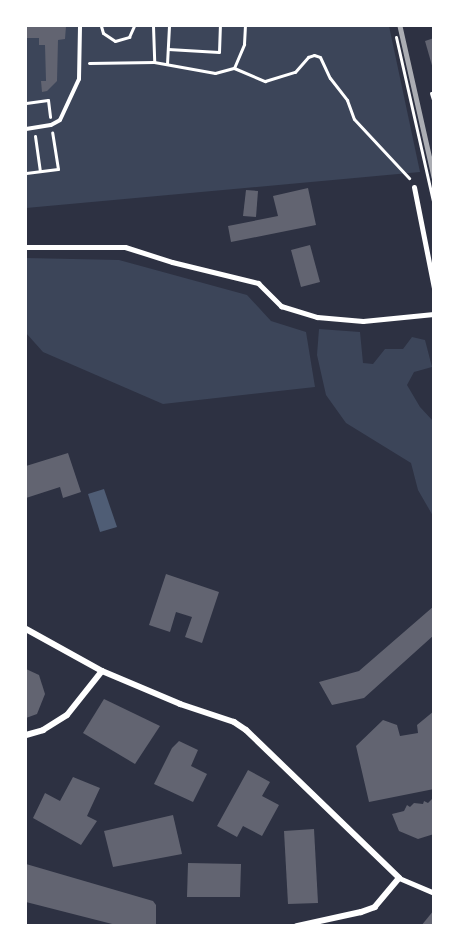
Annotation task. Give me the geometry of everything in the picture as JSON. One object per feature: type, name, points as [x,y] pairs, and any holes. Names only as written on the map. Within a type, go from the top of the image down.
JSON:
[{"type":"street","points":[[414,187],[434,288]]},
{"type":"street","points":[[26,247],[125,247],[172,262],[258,284],[281,306],[317,317],[363,321],[434,314]]},
{"type":"street","points":[[26,629],[102,671],[180,704],[224,717],[246,730],[399,878],[434,893]]},
{"type":"street","points":[[26,735],[43,730],[67,715],[102,671]]},
{"type":"street","points":[[297,926],[375,907],[399,878]]},
{"type":"lane","points":[[26,129],[51,125],[60,120],[79,79],[80,26]]},
{"type":"path","points":[[101,26],[103,33],[116,41],[129,37],[134,26]]},
{"type":"path","points":[[153,26],[154,62]]},
{"type":"path","points":[[167,64],[169,26]]},
{"type":"path","points":[[168,49],[219,52],[220,26]]},
{"type":"path","points":[[234,68],[244,44],[245,26]]},
{"type":"path","points":[[396,37],[434,205]]},
{"type":"path","points":[[81,63],[154,62],[215,73],[234,68],[265,81],[295,72],[308,57],[314,55],[320,57],[330,78],[347,100],[354,119],[405,171],[414,187]]},
{"type":"path","points":[[431,93],[434,103]]},
{"type":"path","points":[[26,103],[48,100],[58,169],[26,173]]},
{"type":"path","points":[[34,128],[40,171]]},
{"type":"shaded area","points":[[26,26],[389,26],[420,172],[26,208]]},
{"type":"shaded area","points":[[26,258],[119,260],[247,295],[271,321],[306,332],[315,387],[163,404],[43,352],[26,333]]},
{"type":"shaded area","points":[[319,329],[360,332],[363,363],[373,364],[385,349],[403,349],[412,337],[425,340],[432,367],[414,372],[407,385],[420,407],[433,421],[433,516],[418,490],[411,463],[346,423],[326,395],[317,355]]},
{"type":"shaded area","points":[[104,489],[117,527],[100,532],[88,494]]},
{"type":"building","points":[[26,26],[66,26],[65,39],[58,40],[57,81],[47,91],[42,92],[41,81],[46,81],[45,45],[39,45],[39,38],[26,38]]},
{"type":"building","points":[[434,38],[434,69],[433,69],[425,41]]},
{"type":"building","points":[[308,188],[316,225],[231,242],[228,226],[278,216],[273,196]]},
{"type":"building","points":[[246,190],[258,191],[256,217],[243,216]]},
{"type":"building","points":[[310,245],[320,282],[301,287],[291,250]]},
{"type":"building","points":[[68,453],[81,492],[63,498],[60,487],[26,498],[26,466]]},
{"type":"building","points":[[166,574],[219,592],[202,643],[185,637],[192,617],[176,612],[170,632],[149,625]]},
{"type":"building","points":[[434,606],[434,635],[364,698],[332,705],[319,682],[359,671]]},
{"type":"building","points":[[26,669],[39,675],[45,694],[37,714],[26,718]]},
{"type":"building","points":[[104,699],[160,726],[135,764],[83,733]]},
{"type":"building","points":[[434,711],[434,789],[369,802],[356,746],[383,720],[397,725],[400,736],[418,733],[417,725]]},
{"type":"building","points":[[179,741],[198,750],[191,766],[207,774],[193,802],[154,784],[172,748]]},
{"type":"building","points":[[248,770],[270,782],[262,796],[279,805],[262,836],[243,826],[237,837],[217,826]]},
{"type":"building","points":[[73,777],[100,788],[87,816],[97,821],[81,845],[33,818],[45,793],[60,801]]},
{"type":"building","points":[[432,799],[434,834],[418,839],[399,831],[392,814],[404,811],[407,805],[410,807],[414,803],[423,804],[424,801],[428,803]]},
{"type":"building","points":[[173,815],[182,854],[113,867],[104,831]]},
{"type":"building","points":[[314,829],[318,903],[288,904],[284,831]]},
{"type":"building","points":[[188,863],[241,864],[240,897],[187,897]]},
{"type":"building","points":[[26,864],[153,901],[156,905],[156,926],[120,926],[26,902]]},
{"type":"building","points":[[434,910],[434,926],[421,926]]},
{"type":"railway","points":[[400,26],[434,177]]}]
